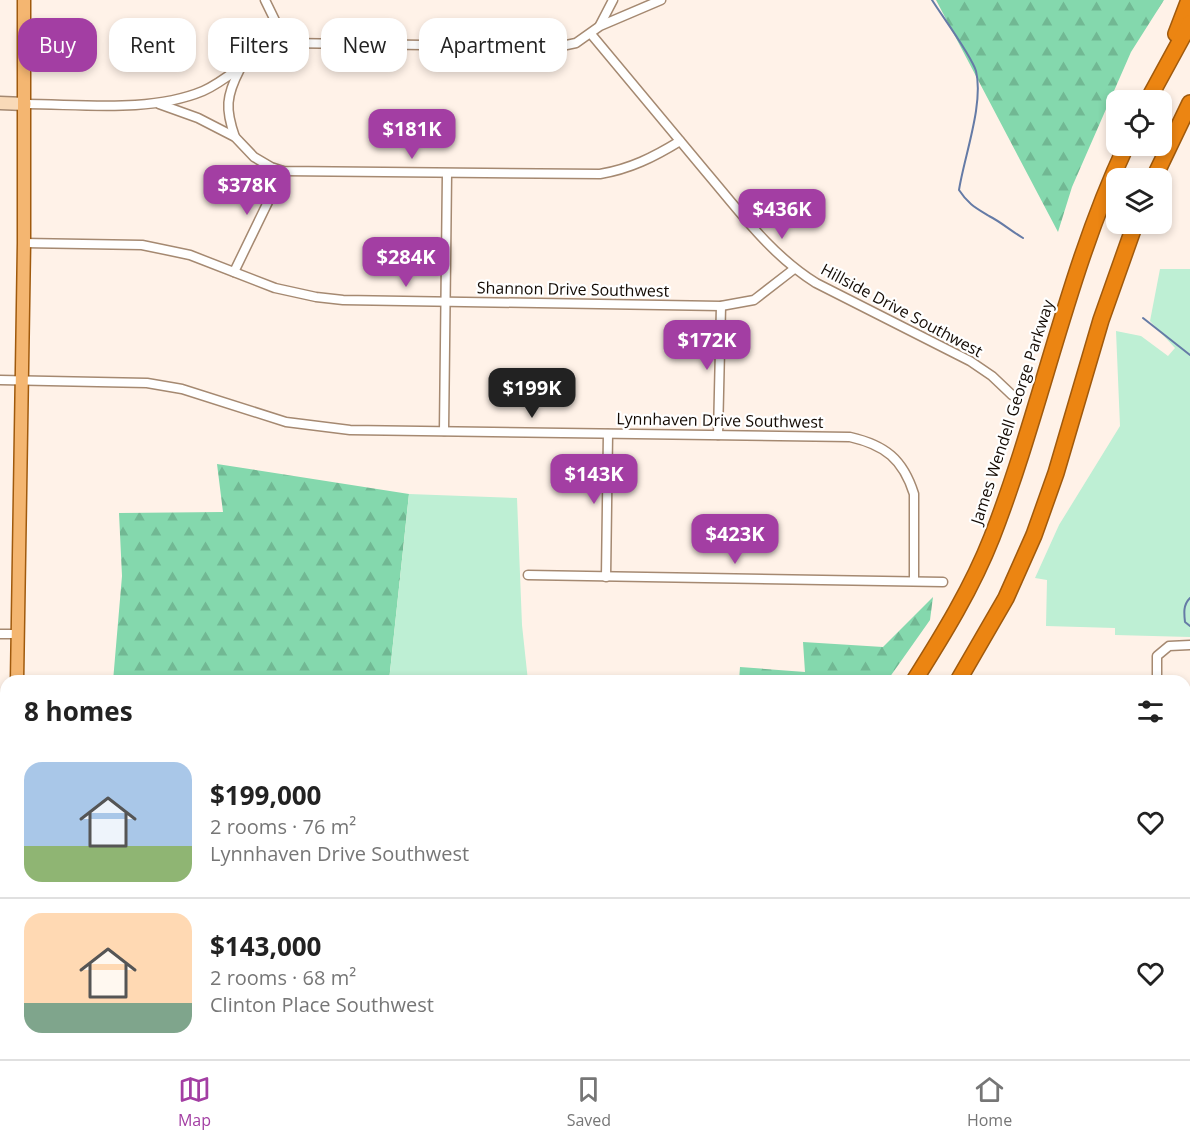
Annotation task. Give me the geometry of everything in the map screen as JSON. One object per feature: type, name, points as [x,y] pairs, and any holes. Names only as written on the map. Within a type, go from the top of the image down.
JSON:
[{"type":"highway","points":[[1157,82],[1189,0]]},
{"type":"highway","points":[[1153,90],[1190,23]]},
{"type":"highway","points":[[1159,168],[1190,103]]},
{"type":"highway","name":"James Wendell George Parkway","points":[[918,675],[948,627],[991,538],[1020,455],[1074,278],[1101,203],[1122,156]]},
{"type":"highway","points":[[961,675],[1006,598],[1034,535],[1056,472],[1101,320],[1131,234]]},
{"type":"main road","points":[[17,675],[24,243],[24,0]]},
{"type":"main road","points":[[0,104],[25,104]]},
{"type":"street","points":[[265,0],[274,18]]},
{"type":"street","points":[[600,26],[613,0]]},
{"type":"street","points":[[309,43],[557,47],[576,43],[600,26],[661,0]]},
{"type":"street","name":"Hillside Drive Southwest","points":[[591,33],[776,253],[816,283],[970,361],[992,376],[1012,395]]},
{"type":"street","points":[[25,104],[158,104],[182,99],[204,90],[233,72]]},
{"type":"street","points":[[235,137],[229,120],[227,103],[238,72]]},
{"type":"street","points":[[158,104],[198,118],[235,137],[254,158],[283,171],[600,174],[636,166],[680,141]]},
{"type":"street","points":[[234,272],[283,171]]},
{"type":"street","points":[[444,431],[447,174]]},
{"type":"street","name":"Shannon Drive Southwest","points":[[24,243],[142,245],[190,255],[275,288],[316,297],[446,302],[721,306],[754,300],[795,269]]},
{"type":"street","points":[[718,435],[721,306]]},
{"type":"street","name":"Lynnhaven Drive Southwest","points":[[0,380],[147,383],[182,389],[296,424],[350,430],[850,437],[870,442],[886,451],[904,470],[914,494],[914,581]]},
{"type":"street","points":[[606,577],[609,434]]},
{"type":"street","points":[[528,576],[943,582]]},
{"type":"street","points":[[0,634],[18,634]]},
{"type":"street","points":[[1157,675],[1157,656],[1169,646],[1188,645]]},
{"type":"green space","points":[[936,0],[1164,0],[1131,52],[1114,90],[1106,90],[1106,109],[1072,187],[1058,232]]},
{"type":"green space","points":[[1160,269],[1190,269],[1190,637],[1115,635],[1115,628],[1046,626],[1047,580],[1035,578],[1059,525],[1120,426],[1116,331],[1141,336],[1168,356],[1175,348],[1150,321]]},
{"type":"green space","points":[[217,464],[409,494],[390,675],[114,675],[122,576],[119,513],[223,512]]},
{"type":"green space","points":[[409,494],[517,498],[522,625],[527,675],[390,675]]},
{"type":"green space","points":[[933,597],[930,620],[891,675],[739,675],[740,667],[805,672],[803,642],[883,647]]},
{"type":"waterway","points":[[932,0],[973,64],[978,84],[975,114],[959,190],[972,205],[1023,238]]},
{"type":"waterway","points":[[1143,318],[1190,355]]},
{"type":"waterway","points":[[1190,598],[1184,612],[1185,622],[1190,626]]}]
